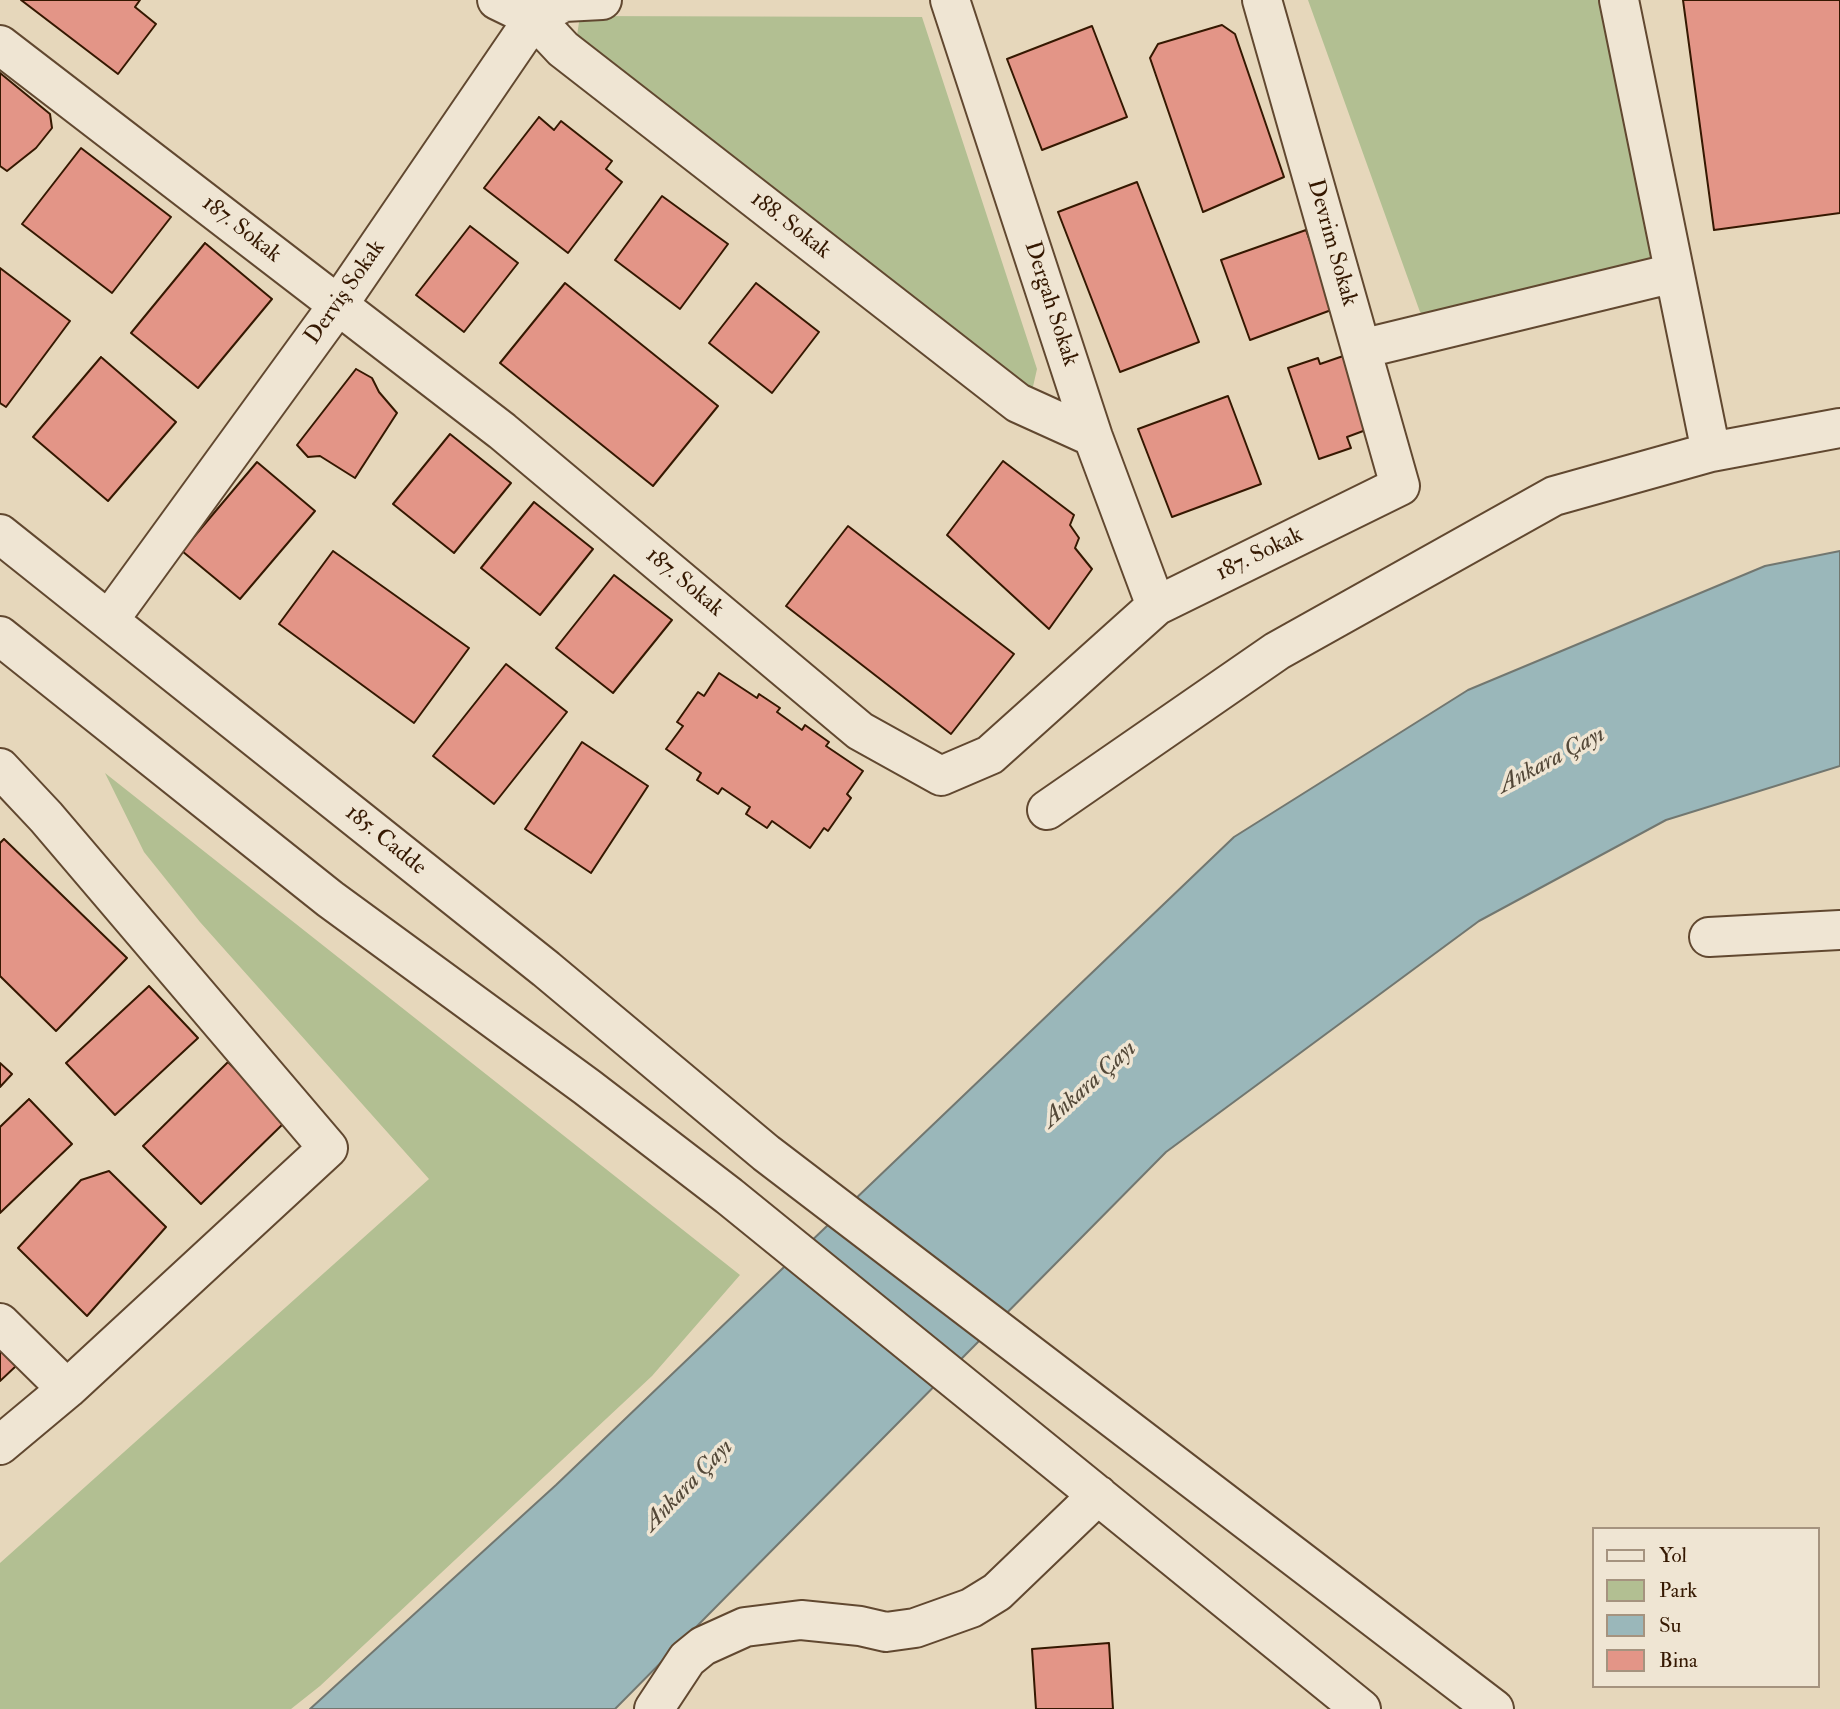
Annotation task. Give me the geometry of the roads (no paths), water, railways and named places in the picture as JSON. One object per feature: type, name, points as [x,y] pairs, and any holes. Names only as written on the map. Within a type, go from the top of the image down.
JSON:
[{"type":"street","name":"188. Sokak","points":[[497,0],[534,18],[574,58],[1018,403],[1093,437]]},
{"type":"street","name":"Derviş Sokak","points":[[109,620],[338,305],[534,18],[564,2],[602,0]]},
{"type":"street","name":"Dergah Sokak","points":[[950,0],[1093,437],[1156,606]]},
{"type":"street","name":"Devrim Sokak","points":[[1262,0],[1400,486]]},
{"type":"street","points":[[1619,0],[1711,452]]},
{"type":"street","name":"187. Sokak","points":[[0,45],[502,431],[860,731],[941,776],[990,755],[1156,606],[1400,486]]},
{"type":"street","points":[[1361,349],[1674,273]]},
{"type":"street","points":[[1047,810],[1277,652],[1554,496],[1711,452],[1840,428]]},
{"type":"street","name":"185. Cadde","points":[[0,534],[546,969],[766,1153],[1493,1709]]},
{"type":"street","points":[[0,636],[330,899],[587,1087],[729,1196],[1361,1709]]},
{"type":"street","points":[[0,768],[46,817],[328,1148],[67,1390],[0,1445]]},
{"type":"street","points":[[1709,937],[1840,930]]},
{"type":"street","points":[[0,1323],[67,1390]]},
{"type":"street","points":[[654,1709],[687,1659],[703,1646],[745,1627],[801,1620],[860,1626],[886,1632],[915,1628],[971,1608],[997,1592],[1098,1495]]},
{"type":"water","name":"Ankara Çayı","points":[[1840,551],[1840,766],[1666,820],[1479,921],[1166,1152],[615,1709],[310,1709],[556,1485],[1234,837],[1468,690],[1765,566]]}]
